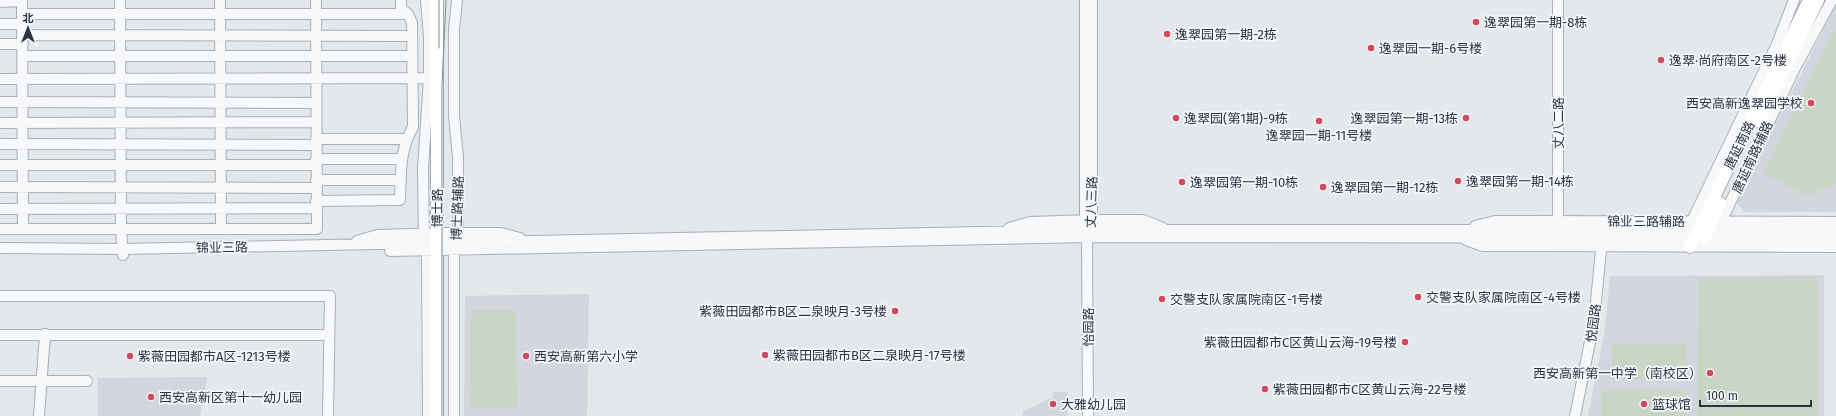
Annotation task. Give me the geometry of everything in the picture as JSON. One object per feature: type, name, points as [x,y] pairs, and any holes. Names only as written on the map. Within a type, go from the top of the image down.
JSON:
[{"type":"main road","name":"博士路","points":[[437,0],[445,416]]},
{"type":"main road","name":"博士路","points":[[437,416],[445,0]]},
{"type":"main road","name":"唐延南路","points":[[1702,230],[1809,0]]},
{"type":"main road","name":"唐延南路","points":[[1702,230],[1818,0]]},
{"type":"street","points":[[120,0],[121,230],[123,252]]},
{"type":"street","points":[[220,0],[221,229]]},
{"type":"street","points":[[0,229],[316,229],[316,0]]},
{"type":"street","points":[[0,209],[316,205],[400,200],[401,159],[407,139],[413,127],[412,23],[408,14],[401,8],[401,0]]},
{"type":"street","name":"博士路辅路","points":[[426,0],[429,37],[429,78],[423,168],[441,242],[454,416]]},
{"type":"street","name":"博士路辅路","points":[[428,416],[441,242],[458,158],[454,116],[454,30],[457,0]]},
{"type":"street","name":"丈八三路","points":[[1085,0],[1088,228]]},
{"type":"street","name":"丈八三路","points":[[1088,228],[1092,0]]},
{"type":"street","name":"丈八二路","points":[[1551,0],[1554,234]]},
{"type":"street","name":"丈八二路","points":[[1554,234],[1558,0]]},
{"type":"street","name":"唐延南路辅路","points":[[1702,230],[1794,0]]},
{"type":"street","name":"唐延南路辅路","points":[[1702,230],[1832,0]]},
{"type":"street","points":[[0,2],[22,1],[23,229]]},
{"type":"street","points":[[0,24],[23,19],[121,14],[408,14]]},
{"type":"street","points":[[0,44],[23,39],[121,35],[412,36]]},
{"type":"street","points":[[23,56],[412,56]]},
{"type":"street","points":[[0,80],[429,78]]},
{"type":"street","points":[[0,102],[316,103]]},
{"type":"street","points":[[0,123],[316,122]]},
{"type":"street","points":[[0,144],[221,144],[407,139]]},
{"type":"street","points":[[0,165],[221,165],[401,159]]},
{"type":"street","points":[[0,187],[221,187],[401,180]]},
{"type":"street","name":"锦业三路辅路","points":[[1459,234],[1495,221],[1554,234],[1602,238]]},
{"type":"street","points":[[441,242],[996,232],[1030,222],[1088,228],[1459,234],[1554,234],[1602,238],[1702,230],[1836,230]]},
{"type":"street","name":"锦业三路辅路","points":[[1554,234],[1702,230],[1836,222]]},
{"type":"street","points":[[441,242],[1088,228],[1459,234]]},
{"type":"street","name":"怡园路","points":[[1088,228],[1088,416]]},
{"type":"street","points":[[1702,230],[1836,238]]},
{"type":"street","name":"锦业三路辅路","points":[[1702,230],[1836,246]]},
{"type":"street","name":"悦园路","points":[[1575,416],[1594,322],[1602,238]]},
{"type":"street","name":"锦业三路","points":[[0,248],[123,252],[441,242]]},
{"type":"street","name":"锦业三路","points":[[0,255],[441,242]]},
{"type":"street","points":[[0,296],[330,296],[328,416]]},
{"type":"street","points":[[39,416],[45,334]]},
{"type":"street","points":[[0,335],[329,335]]},
{"type":"street","points":[[0,381],[87,381]]},
{"type":"shaded area","name":"西安高新逸翠园学校","points":[[1836,5],[1836,212],[1744,212],[1736,201]]},
{"type":"shaded area","name":"西安高新第一中学（南校区）","points":[[1824,275],[1824,416],[1588,416],[1605,330],[1610,276]]},
{"type":"shaded area","name":"西安高新第六小学","points":[[589,294],[587,416],[464,416],[465,296]]},
{"type":"shaded area","name":"西安高新区第十一幼儿园","points":[[207,377],[200,416],[98,416],[98,378]]},
{"type":"shaded area","name":"大雅幼儿园","points":[[1053,392],[1068,392],[1067,416],[1023,416],[1023,411],[1053,397]]},
{"type":"green space","points":[[1833,32],[1836,33],[1836,184],[1808,195],[1763,173]]},
{"type":"green space","points":[[1818,277],[1818,416],[1697,416],[1698,278]]},
{"type":"green space","points":[[474,310],[516,311],[517,408],[470,408],[470,314]]},
{"type":"green space","points":[[1612,344],[1687,344],[1687,379],[1612,379]]},
{"type":"green space","name":"篮球馆","points":[[1601,391],[1687,391],[1687,416],[1601,416]]},
{"type":"tram line","points":[[439,0],[439,48]]},
{"type":"tram line","points":[[442,416],[442,85],[446,0]]},
{"type":"place","name":"逸翠园第一期-8栋","points":[[1476,22]]},
{"type":"place","name":"逸翠园第一期-2栋","points":[[1167,34]]},
{"type":"place","name":"逸翠园一期-6号楼","points":[[1371,48]]},
{"type":"place","name":"逸翠·尚府南区-2号楼","points":[[1661,60]]},
{"type":"place","name":"西安高新逸翠园学校","points":[[1811,103]]},
{"type":"place","name":"逸翠园(第1期)-9栋","points":[[1176,118]]},
{"type":"place","name":"逸翠园第一期-13栋","points":[[1466,118]]},
{"type":"place","name":"逸翠园一期-11号楼","points":[[1319,121]]},
{"type":"place","name":"逸翠园第一期-14栋","points":[[1458,181]]},
{"type":"place","name":"逸翠园第一期-10栋","points":[[1182,182]]},
{"type":"place","name":"逸翠园第一期-12栋","points":[[1323,187]]},
{"type":"place","name":"交警支队家属院南区-4号楼","points":[[1418,297]]},
{"type":"place","name":"交警支队家属院南区-1号楼","points":[[1162,299]]},
{"type":"place","name":"紫薇田园都市B区二泉映月-3号楼","points":[[895,311]]},
{"type":"place","name":"紫薇田园都市C区黄山云海-19号楼","points":[[1405,342]]},
{"type":"place","name":"紫薇田园都市B区二泉映月-17号楼","points":[[765,355]]},
{"type":"place","name":"紫薇田园都市A区-1213号楼","points":[[130,356]]},
{"type":"place","name":"西安高新第六小学","points":[[526,356]]},
{"type":"place","name":"西安高新第一中学（南校区）","points":[[1710,373]]},
{"type":"place","name":"紫薇田园都市C区黄山云海-22号楼","points":[[1265,389]]},
{"type":"place","name":"西安高新区第十一幼儿园","points":[[151,397]]},
{"type":"place","name":"大雅幼儿园","points":[[1053,404]]},
{"type":"place","name":"篮球馆","points":[[1644,404]]}]
